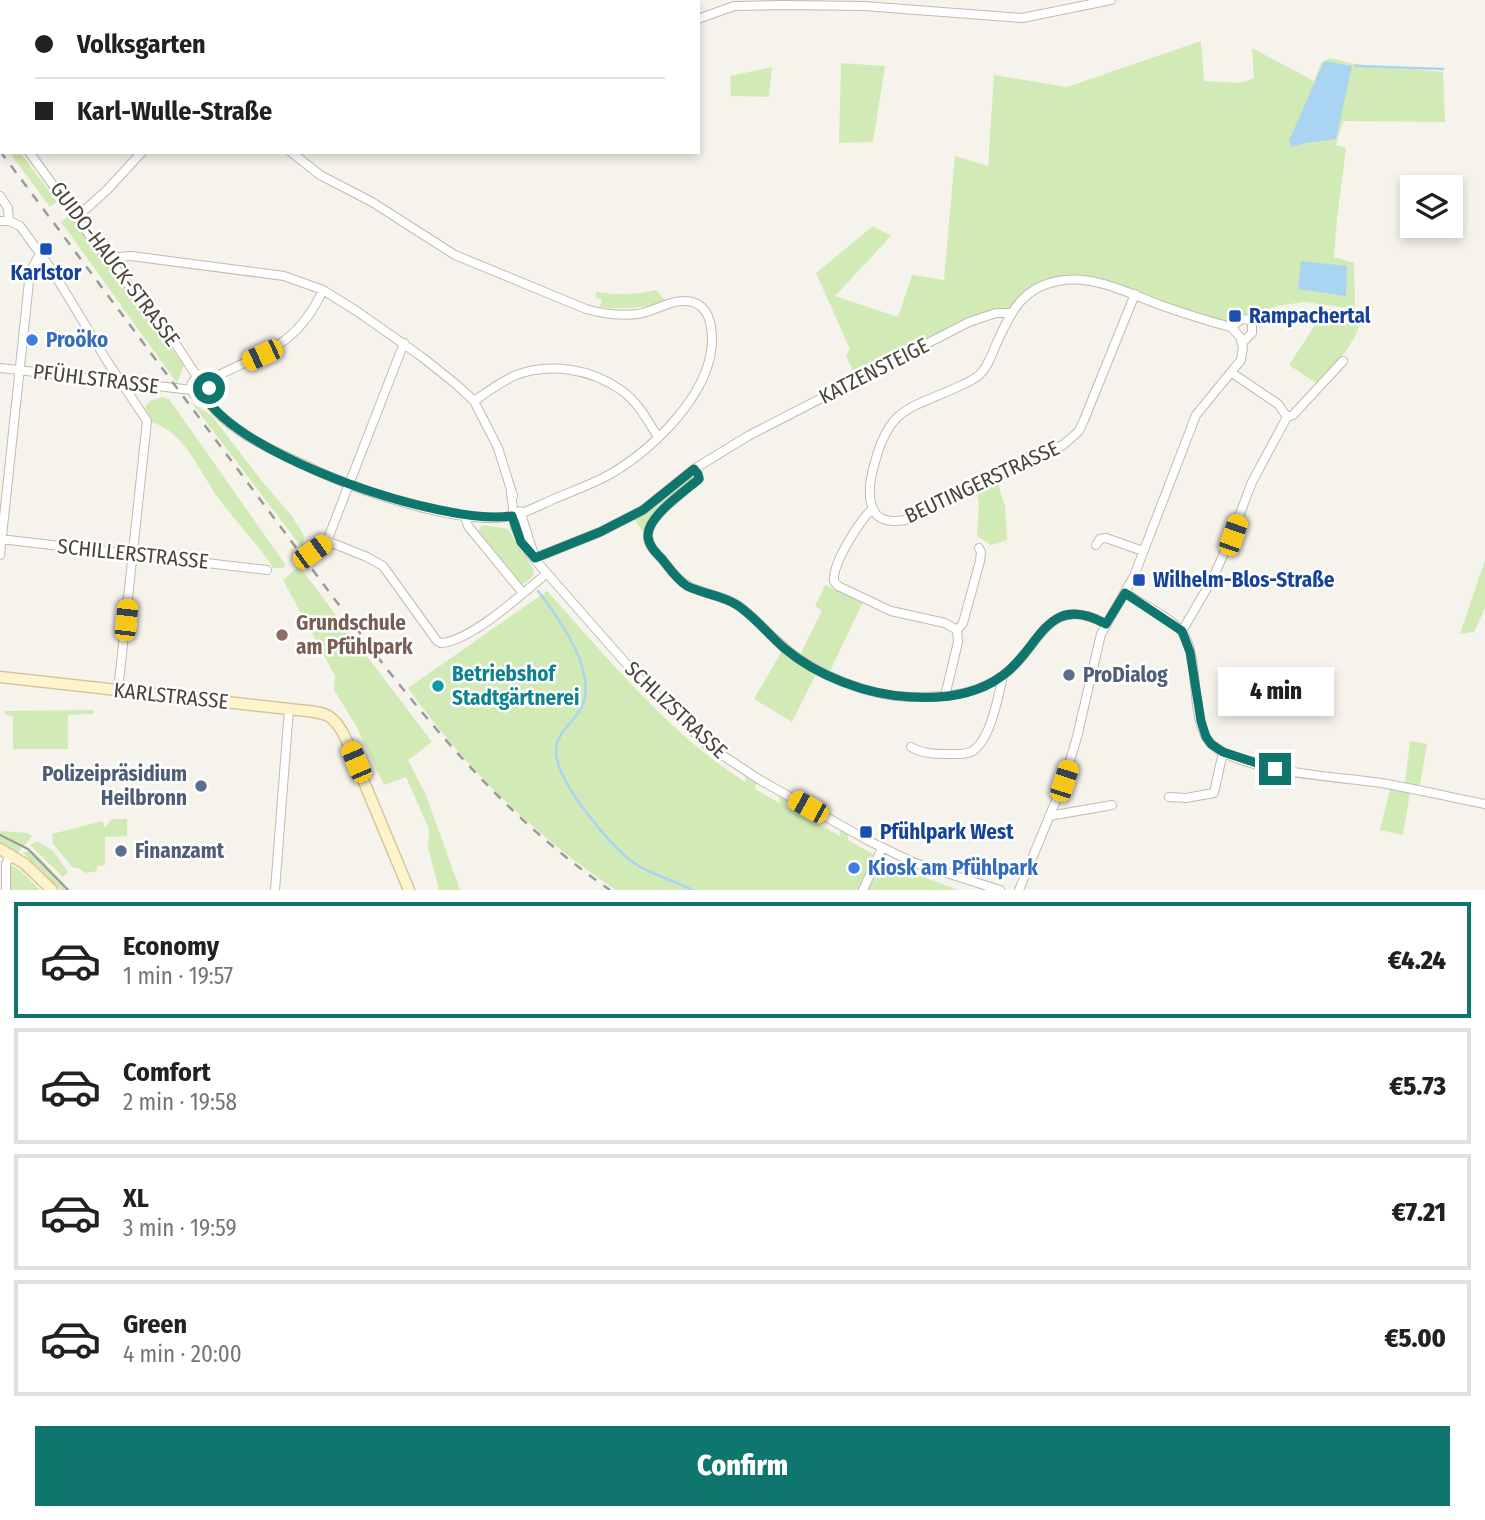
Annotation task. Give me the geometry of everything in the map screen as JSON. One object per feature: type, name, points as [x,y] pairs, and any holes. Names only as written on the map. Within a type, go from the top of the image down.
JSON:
[{"type":"street","points":[[700,18],[734,6],[783,5],[864,6],[1022,18],[1111,0]]},
{"type":"street","name":"GUIDO-HAUCK-STRASSE","points":[[30,154],[202,379]]},
{"type":"street","points":[[77,217],[140,154]]},
{"type":"street","points":[[294,154],[320,175],[372,202],[454,255],[586,309],[608,315],[640,314],[685,301],[698,305],[709,319],[712,335],[707,369],[684,409],[658,437],[637,456],[604,478],[517,515],[491,518],[465,516],[397,500],[348,484],[304,465],[245,433],[214,410],[204,395],[195,394],[192,390],[192,384],[286,340],[313,313],[323,290]]},
{"type":"street","points":[[0,196],[8,208],[5,221],[20,226],[52,270],[121,383],[144,415],[147,424],[118,691]]},
{"type":"street","points":[[0,555],[30,272],[40,254]]},
{"type":"street","points":[[111,262],[118,257],[131,256],[264,273],[284,276],[323,290],[404,343],[474,401],[498,448],[517,515]]},
{"type":"street","points":[[1010,313],[1033,291],[1060,280],[1084,281],[1135,294],[1231,327],[1242,343],[1241,360],[1196,415],[1125,593],[1106,624],[1097,648],[1072,756],[1019,890]]},
{"type":"street","name":"BEUTINGERSTRASSE","points":[[1010,313],[989,362],[981,373],[969,382],[905,410],[890,425],[872,472],[870,486],[872,509],[886,520],[905,520],[977,482],[1052,450],[1072,438],[1084,420],[1135,294]]},
{"type":"street","name":"KATZENSTEIGE","points":[[535,558],[600,532],[643,510],[694,469],[783,416],[969,322],[996,313],[1010,313]]},
{"type":"street","points":[[1231,327],[1242,318],[1252,320],[1252,333],[1242,343]]},
{"type":"street","points":[[312,552],[327,541],[404,343]]},
{"type":"street","points":[[1182,631],[1213,578],[1233,535],[1252,482],[1287,417],[1293,415],[1343,361]]},
{"type":"street","name":"PFÜHLSTRASSE","points":[[0,368],[192,390]]},
{"type":"street","points":[[474,401],[515,375],[559,368],[583,372],[598,377],[625,393],[645,416],[658,437]]},
{"type":"street","points":[[1232,373],[1278,404],[1287,417]]},
{"type":"street","points":[[202,379],[209,388],[204,395]]},
{"type":"street","points":[[694,469],[699,478],[656,517],[648,531],[650,545],[678,579],[690,587],[736,604],[791,653],[824,674],[880,693],[913,697],[945,696],[978,690],[1003,676],[1045,627],[1059,617],[1083,614],[1106,624]]},
{"type":"street","points":[[872,509],[835,568],[834,581],[838,586],[891,611],[945,623],[957,630]]},
{"type":"street","name":"SCHLIZSTRASSE","points":[[517,515],[521,542],[546,574],[661,701],[707,745],[760,780],[882,848],[933,870],[1000,890]]},
{"type":"street","points":[[465,516],[473,533],[522,592]]},
{"type":"street","points":[[1096,545],[1100,539],[1106,538],[1143,551]]},
{"type":"street","name":"SCHILLERSTRASSE","points":[[1,539],[267,569]]},
{"type":"street","points":[[327,541],[383,566],[441,643],[455,640],[501,611],[546,574]]},
{"type":"street","points":[[945,696],[958,642],[957,630],[963,623],[982,552],[979,548]]},
{"type":"street","points":[[1125,593],[1182,631],[1190,652],[1203,729],[1211,744],[1223,752],[1294,773],[1373,782],[1485,804]]},
{"type":"street","points":[[911,747],[917,751],[935,754],[962,754],[973,751],[981,743],[988,727],[1003,676]]},
{"type":"street","name":"KARLSTRASSE","points":[[0,677],[328,715],[338,723],[409,890]]},
{"type":"street","points":[[275,890],[289,709]]},
{"type":"street","points":[[1169,797],[1186,798],[1214,793],[1223,752]]},
{"type":"street","points":[[1049,817],[1112,805]]},
{"type":"street","points":[[863,890],[882,848]]},
{"type":"street","points":[[5,852],[6,890]]},
{"type":"street","points":[[5,852],[30,868],[52,890]]},
{"type":"green space","points":[[1201,41],[1204,81],[1240,83],[1254,78],[1252,48],[1314,81],[1321,63],[1330,58],[1355,64],[1443,72],[1445,122],[1343,121],[1336,145],[1346,148],[1334,257],[1354,263],[1355,309],[1305,302],[1276,306],[1231,326],[1109,284],[1063,279],[1039,285],[1010,308],[992,311],[855,375],[846,356],[850,349],[816,273],[873,226],[891,236],[835,296],[898,317],[912,275],[944,280],[955,156],[988,166],[994,75],[1067,87]]},
{"type":"green space","points":[[841,63],[885,66],[873,142],[839,143]]},
{"type":"green space","points":[[772,67],[769,97],[731,96],[730,76]]},
{"type":"green space","points":[[10,154],[21,154],[57,202],[50,207]]},
{"type":"green space","points":[[70,215],[184,365],[177,383],[61,222]]},
{"type":"green space","points":[[656,290],[666,301],[634,308],[600,307],[602,300],[595,297],[597,292],[627,294]]},
{"type":"green space","points":[[1330,309],[1360,313],[1360,322],[1352,342],[1316,383],[1289,365],[1323,313]]},
{"type":"green space","points":[[162,397],[169,399],[285,564],[284,568],[273,568],[214,492],[184,445],[164,428],[152,422],[145,407],[150,401]]},
{"type":"green space","points":[[191,402],[212,416],[291,515],[304,535],[303,549]]},
{"type":"green space","points":[[692,474],[694,478],[654,515],[643,532],[634,519]]},
{"type":"green space","points":[[999,478],[999,488],[1005,505],[1007,540],[991,545],[977,536],[979,504],[976,488]]},
{"type":"green space","points":[[483,525],[508,529],[534,570],[533,576],[524,584],[479,533],[479,528]]},
{"type":"green space","points":[[1485,560],[1485,608],[1474,632],[1460,634]]},
{"type":"green space","points":[[299,566],[432,742],[408,760],[426,795],[460,890],[439,890],[428,848],[429,829],[406,777],[384,785],[355,724],[334,690],[335,676],[283,580]]},
{"type":"green space","points":[[825,585],[863,602],[830,671],[799,657],[822,611],[815,606]]},
{"type":"green space","points":[[547,591],[664,718],[717,762],[745,782],[746,777],[756,783],[755,789],[780,803],[779,796],[786,800],[787,807],[802,815],[803,809],[816,816],[816,823],[840,836],[840,829],[848,834],[848,840],[892,865],[958,890],[616,890],[586,869],[530,824],[477,773],[408,688]]},
{"type":"green space","points":[[782,651],[816,674],[792,722],[754,699]]},
{"type":"green space","points":[[93,710],[93,714],[68,715],[68,749],[13,749],[13,716],[5,715],[5,711]]},
{"type":"green space","points":[[1410,741],[1427,744],[1420,785],[1405,783]]},
{"type":"green space","points":[[1390,789],[1410,793],[1403,835],[1380,830]]},
{"type":"green space","points":[[112,819],[127,819],[127,836],[105,837],[105,865],[97,866],[97,871],[86,873],[73,868],[53,844],[52,834],[103,821],[104,828]]},
{"type":"green space","points":[[0,831],[28,833],[32,836],[22,845],[18,854],[0,845]]},
{"type":"green space","points":[[37,841],[53,851],[68,872],[63,877],[30,845]]},
{"type":"green space","points":[[31,850],[70,890],[61,890],[23,853]]},
{"type":"green space","points":[[11,865],[21,871],[40,890],[11,890]]},
{"type":"water","points":[[1324,61],[1352,66],[1336,139],[1292,147],[1289,141]]},
{"type":"water","points":[[1301,261],[1347,266],[1346,296],[1298,289]]},
{"type":"waterway","points":[[1356,66],[1443,69]]},
{"type":"waterway","points":[[538,591],[575,648],[585,681],[585,696],[580,710],[561,734],[557,745],[558,764],[565,779],[598,828],[623,854],[641,867],[692,890]]},
{"type":"tram line","points":[[0,835],[28,849],[68,890]]},
{"type":"railway","points":[[2,154],[408,696],[516,814],[610,890]]},
{"type":"place","name":"Karlstor","points":[[46,249]]},
{"type":"place","name":"Rampachertal","points":[[1235,316]]},
{"type":"place","name":"Proöko","points":[[32,340]]},
{"type":"place","name":"Wilhelm-Blos-Straße","points":[[1139,580]]},
{"type":"place","name":"Grundschule am Pfühlpark","points":[[282,635]]},
{"type":"place","name":"ProDialog","points":[[1069,675]]},
{"type":"place","name":"Betriebshof Stadtgärtnerei","points":[[438,686]]},
{"type":"place","name":"Polizeipräsidium Heilbronn","points":[[201,786]]},
{"type":"place","name":"Pfühlpark West","points":[[866,832]]},
{"type":"place","name":"Finanzamt","points":[[121,851]]},
{"type":"place","name":"Kiosk am Pfühlpark","points":[[854,868]]},
{"type":"route","points":[[209,388],[204,395],[214,410],[224,418],[278,452],[326,475],[397,500],[437,510],[465,516],[512,516],[521,542],[535,558],[600,532],[643,510],[694,469],[699,479],[652,521],[648,534],[650,545],[678,579],[686,585],[736,604],[791,653],[816,670],[880,693],[913,697],[945,696],[978,690],[1010,670],[1051,621],[1068,614],[1083,614],[1091,615],[1106,624],[1125,593],[1182,631],[1190,652],[1201,721],[1211,744],[1223,752],[1275,769]]}]
